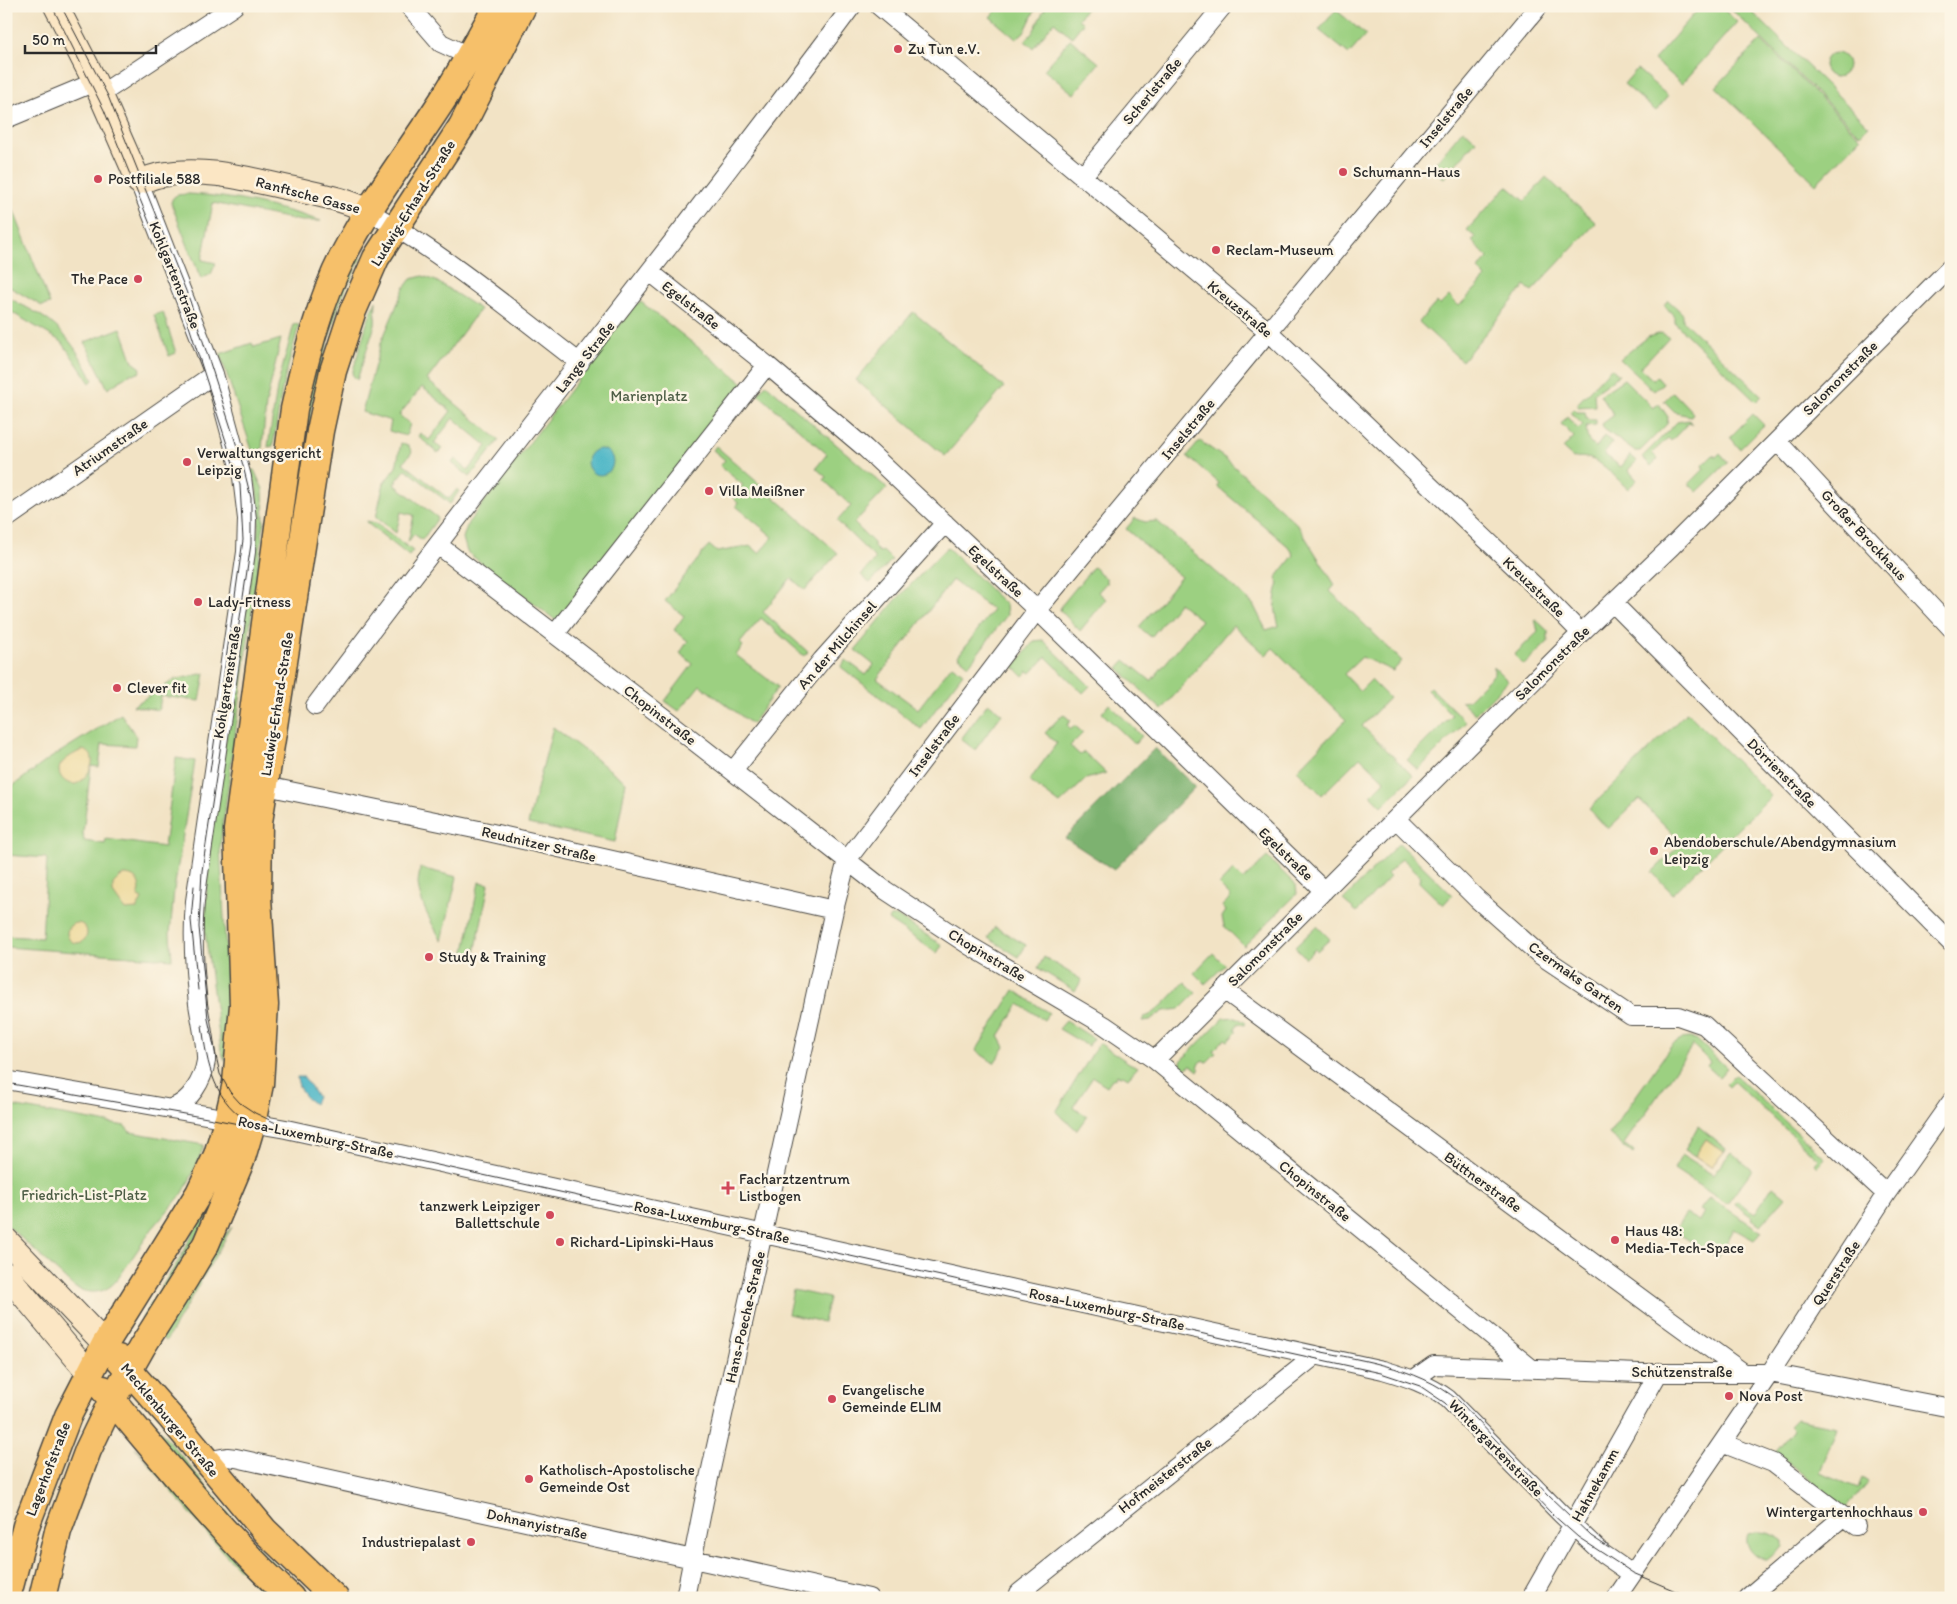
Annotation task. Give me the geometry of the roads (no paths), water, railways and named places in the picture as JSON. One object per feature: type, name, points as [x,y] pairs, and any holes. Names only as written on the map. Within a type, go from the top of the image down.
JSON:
[{"type":"main road","name":"Ludwig-Erhard-Straße","points":[[254,784],[296,399],[307,352],[317,320],[344,255],[368,211],[469,56],[497,6]]},
{"type":"main road","name":"Ludwig-Erhard-Straße","points":[[240,1121],[236,1083],[243,1005],[237,830],[254,784],[333,371],[352,313],[376,258],[462,126],[523,6]]},
{"type":"main road","points":[[89,1373],[199,1193],[217,1155],[240,1121]]},
{"type":"main road","points":[[112,1400],[128,1370],[206,1244],[241,1161],[240,1121]]},
{"type":"main road","name":"Mecklenburger Straße","points":[[105,1344],[171,1418],[265,1531],[335,1598]]},
{"type":"main road","name":"Mecklenburger Straße","points":[[89,1373],[256,1566],[291,1598]]},
{"type":"main road","name":"Lagerhofstraße","points":[[7,1598],[26,1526],[57,1443],[89,1373]]},
{"type":"main road","name":"Lagerhofstraße","points":[[42,1598],[58,1531],[70,1496],[88,1450],[112,1400]]},
{"type":"street","name":"Kohlgartenstraße","points":[[56,6],[98,88],[139,182],[214,374],[242,477],[247,519],[246,552],[194,920],[193,964],[206,1061],[192,1094],[182,1103],[171,1108]]},
{"type":"street","points":[[6,119],[98,88],[234,6]]},
{"type":"street","points":[[408,6],[441,43],[469,56]]},
{"type":"street","name":"Lange Straße","points":[[315,706],[650,272],[852,6]]},
{"type":"street","name":"Kreuzstraße","points":[[879,6],[1269,332],[1539,590],[1581,633]]},
{"type":"street","name":"Scherlstraße","points":[[1082,177],[1223,6]]},
{"type":"street","name":"Inselstraße","points":[[847,860],[1037,610],[1540,6]]},
{"type":"street","name":"Ranftsche Gasse","points":[[139,182],[161,175],[211,173],[240,177],[352,204],[396,226],[514,311],[580,363]]},
{"type":"street","name":"Salomonstraße","points":[[1155,1060],[1581,633],[1613,604],[1778,441],[1951,267]]},
{"type":"street","name":"Egelstraße","points":[[650,272],[766,365],[865,448],[1037,610],[1324,891]]},
{"type":"street","points":[[555,634],[766,365]]},
{"type":"street","name":"Atriumstraße","points":[[6,519],[214,374]]},
{"type":"street","name":"Großer Brockhaus","points":[[1778,441],[1951,628]]},
{"type":"street","name":"An der Milchinsel","points":[[733,771],[822,660],[944,523]]},
{"type":"street","name":"Chopinstraße","points":[[438,545],[885,890],[970,946],[1104,1026],[1155,1060],[1532,1368]]},
{"type":"street","name":"Dörrienstraße","points":[[1613,604],[1951,943]]},
{"type":"street","name":"Reudnitzer Straße","points":[[254,784],[462,826],[834,910]]},
{"type":"street","name":"Czermaks Garten","points":[[1396,819],[1477,899],[1548,961],[1632,1016],[1678,1016],[1704,1025],[1886,1194]]},
{"type":"street","name":"Hans-Poeche-Straße","points":[[685,1598],[704,1501],[834,910],[847,860]]},
{"type":"street","name":"Büttnerstraße","points":[[1224,990],[1744,1373]]},
{"type":"street","name":"Rosa-Luxemburg-Straße","points":[[6,1080],[240,1121],[764,1233],[1316,1355],[1414,1379]]},
{"type":"street","name":"Querstraße","points":[[1616,1598],[1770,1373],[1886,1194],[1951,1102]]},
{"type":"street","name":"Mecklenburger Straße","points":[[6,1240],[105,1344]]},
{"type":"street","name":"Mecklenburger Straße","points":[[6,1274],[89,1373]]},
{"type":"street","name":"Hofmeisterstraße","points":[[1018,1598],[1019,1593],[1316,1355]]},
{"type":"street","name":"Schützenstraße","points":[[1414,1379],[1434,1366],[1770,1373],[1951,1408]]},
{"type":"street","name":"Hahnekamm","points":[[1531,1598],[1658,1372]]},
{"type":"street","name":"Wintergartenstraße","points":[[1414,1379],[1430,1386],[1448,1399],[1561,1514],[1606,1551],[1635,1570]]},
{"type":"street","points":[[1722,1443],[1773,1463],[1850,1521],[1746,1598]]},
{"type":"street","name":"Dohnanyistraße","points":[[205,1461],[226,1457],[236,1458],[869,1598]]},
{"type":"water","points":[[600,449],[609,453],[613,462],[609,471],[600,475],[591,471],[587,462],[591,453]]},
{"type":"water","points":[[297,1077],[304,1077],[317,1097],[314,1104],[302,1093]]},
{"type":"tram line","points":[[52,6],[104,110],[181,301],[240,485],[243,540],[210,772]]},
{"type":"tram line","points":[[61,6],[108,96],[190,301],[242,462],[251,498],[251,544],[202,871],[199,927],[208,1019],[220,1074],[230,1092],[240,1103],[278,1124]]},
{"type":"tram line","points":[[194,886],[191,920],[198,990]]},
{"type":"tram line","points":[[202,1025],[210,1069],[221,1094],[229,1106],[253,1124]]},
{"type":"tram line","points":[[6,1083],[213,1119],[342,1144],[1381,1373],[1420,1386],[1445,1403],[1552,1514],[1578,1537],[1633,1573],[1692,1598]]},
{"type":"tram line","points":[[1303,1348],[1385,1365],[1424,1379],[1442,1389],[1459,1401],[1549,1496],[1591,1536],[1609,1548]]},
{"type":"place","name":"Zu Tun e.V.","points":[[898,49]]},
{"type":"place","name":"Schumann-Haus","points":[[1343,172]]},
{"type":"place","name":"Postfiliale 588","points":[[98,179]]},
{"type":"place","name":"Reclam-Museum","points":[[1216,250]]},
{"type":"place","name":"The Pace","points":[[138,279]]},
{"type":"place","name":"Verwaltungsgericht Leipzig","points":[[187,462]]},
{"type":"place","name":"Villa Meißner","points":[[709,491]]},
{"type":"place","name":"Lady-Fitness","points":[[198,602]]},
{"type":"place","name":"Clever fit","points":[[117,688]]},
{"type":"place","name":"Abendoberschule/Abendgymnasium Leipzig","points":[[1654,851]]},
{"type":"place","name":"Study & Training","points":[[429,957]]},
{"type":"place","name":"Facharztzentrum Listbogen","points":[[728,1188]]},
{"type":"place","name":"tanzwerk Leipziger Ballettschule","points":[[550,1215]]},
{"type":"place","name":"Haus 48: Media-Tech-Space","points":[[1615,1240]]},
{"type":"place","name":"Richard-Lipinski-Haus","points":[[560,1242]]},
{"type":"place","name":"Nova Post","points":[[1729,1396]]},
{"type":"place","name":"Evangelische Gemeinde ELIM","points":[[832,1399]]},
{"type":"place","name":"Katholisch-Apostolische Gemeinde Ost","points":[[529,1479]]},
{"type":"place","name":"Wintergartenhochhaus","points":[[1923,1512]]},
{"type":"place","name":"Industriepalast","points":[[471,1542]]},
{"type":"park label","name":"Marienplatz","points":[[649,396]]},
{"type":"park label","name":"Friedrich-List-Platz","points":[[84,1195]]}]
